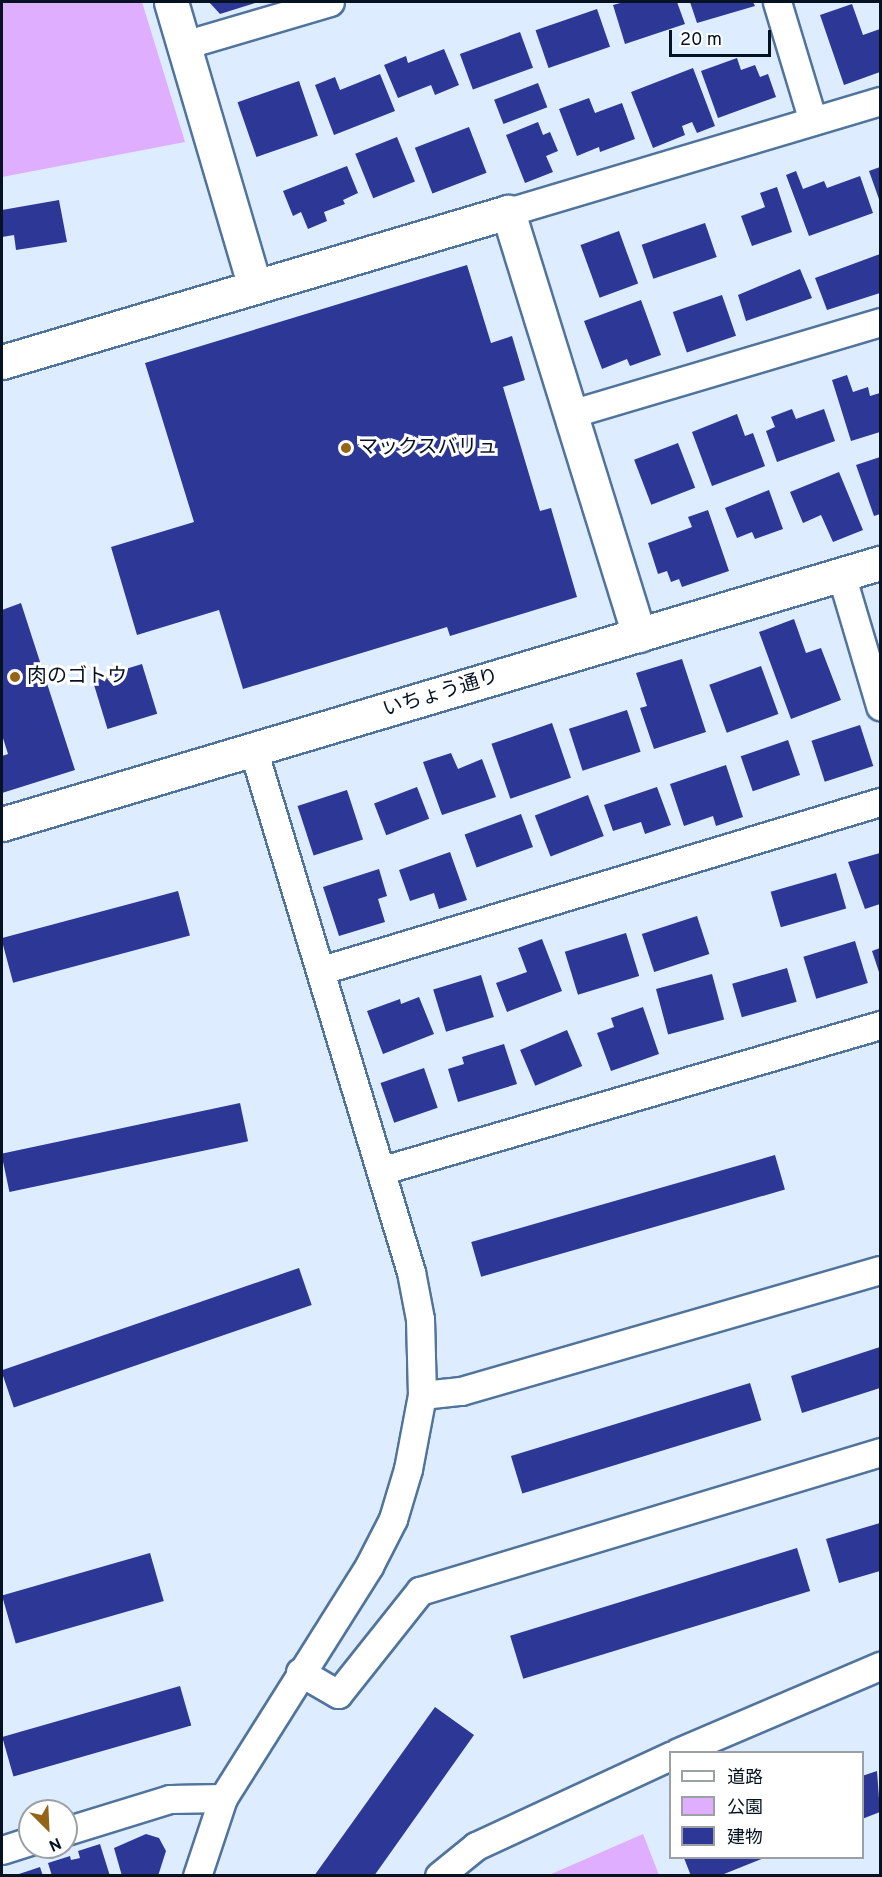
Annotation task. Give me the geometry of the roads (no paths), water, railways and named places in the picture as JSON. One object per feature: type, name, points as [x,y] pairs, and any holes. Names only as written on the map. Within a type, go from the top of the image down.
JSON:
[{"type":"street","points":[[171,2],[255,287]]},
{"type":"street","points":[[184,45],[330,2]]},
{"type":"street","points":[[777,2],[813,121]]},
{"type":"street","points":[[2,362],[880,101]]},
{"type":"street","points":[[508,212],[639,635]]},
{"type":"street","points":[[570,414],[880,322]]},
{"type":"street","name":"いちょう通り","points":[[2,824],[880,563]]},
{"type":"street","points":[[841,574],[880,706]]},
{"type":"street","points":[[197,1875],[223,1798],[300,1672],[369,1566],[393,1519],[408,1469],[422,1395],[420,1319],[383,1170],[254,749]]},
{"type":"street","points":[[322,970],[880,802]]},
{"type":"street","points":[[383,1170],[880,1025]]},
{"type":"street","points":[[422,1395],[461,1392],[880,1270]]},
{"type":"street","points":[[300,1672],[338,1694],[420,1591],[880,1452]]},
{"type":"street","points":[[680,1751],[880,1666]]},
{"type":"street","points":[[439,1875],[476,1846],[669,1756]]},
{"type":"street","points":[[78,1826],[170,1799],[223,1798]]},
{"type":"street","points":[[2,1850],[18,1845]]},
{"type":"place","name":"マックスバリュ","points":[[346,448]]},
{"type":"place","name":"肉のゴトウ","points":[[15,677]]}]
